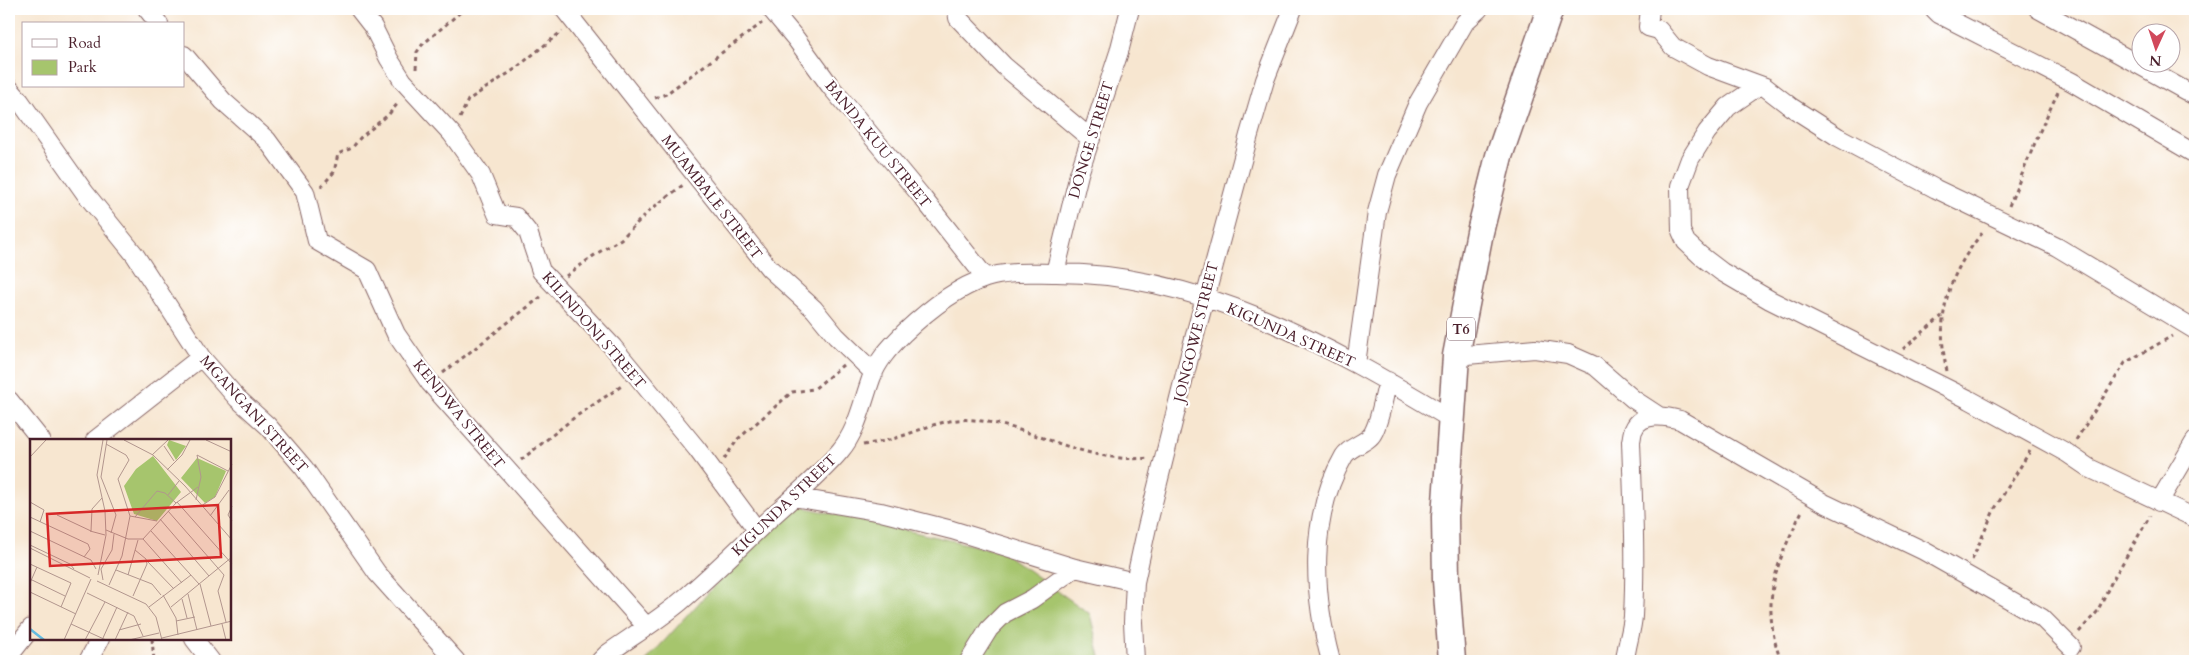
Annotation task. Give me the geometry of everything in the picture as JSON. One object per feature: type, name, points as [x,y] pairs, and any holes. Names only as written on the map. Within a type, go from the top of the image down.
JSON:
[{"type":"highway","name":"T6","points":[[1452,661],[1446,580],[1445,517],[1456,356],[1480,232],[1499,156],[1550,9]]},
{"type":"street","points":[[147,9],[157,22]]},
{"type":"street","name":"KILINDONI STREET","points":[[359,9],[373,27],[389,59],[408,86],[452,134],[481,175],[497,214],[516,217],[528,232],[541,271],[613,347],[715,472],[758,530]]},
{"type":"street","name":"DONGE STREET","points":[[1055,273],[1068,216],[1090,139],[1119,52],[1130,9]]},
{"type":"street","name":"JONGOWE STREET","points":[[1135,661],[1133,622],[1135,582],[1205,298],[1265,80],[1293,9]]},
{"type":"street","points":[[1356,364],[1377,212],[1387,175],[1418,103],[1465,22],[1479,9]]},
{"type":"street","points":[[1648,27],[1650,9]]},
{"type":"street","points":[[1648,27],[1660,9]]},
{"type":"street","points":[[1934,9],[1938,14],[2064,79],[2195,154]]},
{"type":"street","points":[[2038,9],[2195,96]]},
{"type":"street","name":"BANDA KUU STREET","points":[[772,11],[986,278]]},
{"type":"street","points":[[957,12],[1004,66],[1090,139]]},
{"type":"street","name":"MUAMBALE STREET","points":[[569,15],[769,268],[814,309],[854,354],[874,373]]},
{"type":"street","points":[[1648,27],[1659,30],[1673,48],[1708,66],[1760,85],[1838,137],[1936,189],[2000,218],[2057,247],[2194,328]]},
{"type":"street","name":"KENDWA STREET","points":[[185,56],[223,101],[267,140],[305,192],[317,241],[367,270],[396,334],[430,383],[506,472],[646,626]]},
{"type":"street","points":[[1760,85],[1728,108],[1706,132],[1690,158],[1680,186],[1681,231],[1686,242],[1701,256],[1737,282],[1952,391],[2067,453],[2089,468],[2195,518]]},
{"type":"street","name":"MGANGANI STREET","points":[[9,88],[85,193],[135,255],[202,357],[237,398],[268,426],[304,468],[377,573],[456,661]]},
{"type":"street","name":"KIGUNDA STREET","points":[[600,661],[678,603],[730,558],[793,497],[841,449],[862,409],[882,356],[904,333],[940,302],[986,278],[1009,273],[1110,275],[1183,290],[1244,311],[1356,364],[1451,419]]},
{"type":"street","points":[[1456,356],[1535,349],[1568,354],[1595,366],[1633,399],[1659,416]]},
{"type":"street","points":[[96,439],[202,357]]},
{"type":"street","points":[[1331,661],[1319,605],[1317,559],[1323,506],[1345,455],[1373,434],[1388,381]]},
{"type":"street","points":[[9,400],[40,439]]},
{"type":"street","points":[[1625,661],[1625,650],[1633,619],[1635,554],[1632,442],[1634,429],[1638,424],[1648,418],[1659,416],[1680,420],[1810,495],[1924,551],[2042,618],[2071,647]]},
{"type":"street","points":[[2159,502],[2195,441]]},
{"type":"street","points":[[793,497],[881,512],[952,530],[1074,568],[1135,582]]},
{"type":"street","points":[[969,661],[989,629],[1005,613],[1032,599],[1074,568]]},
{"type":"street","points":[[9,656],[30,629]]},
{"type":"street","points":[[88,661],[99,640]]},
{"type":"street","points":[[195,640],[211,661]]},
{"type":"path","points":[[305,192],[309,195],[329,180],[334,172],[338,154],[352,148],[390,114],[414,75],[417,52],[422,45],[464,9]]},
{"type":"path","points":[[639,105],[666,94],[772,11]]},
{"type":"path","points":[[452,134],[468,100],[515,68],[569,15]]},
{"type":"path","points":[[1952,391],[1944,359],[1943,315],[1950,287],[1967,250],[2000,218],[2064,79]]},
{"type":"path","points":[[430,383],[584,262],[621,239],[662,200],[696,176]]},
{"type":"path","points":[[1893,361],[1943,315]]},
{"type":"path","points":[[2067,453],[2125,363],[2162,340],[2194,328]]},
{"type":"path","points":[[715,472],[738,439],[792,392],[814,389],[854,354]]},
{"type":"path","points":[[506,472],[575,417],[636,376]]},
{"type":"path","points":[[841,449],[890,440],[925,426],[949,420],[974,420],[1001,425],[1100,455],[1127,460],[1166,456]]},
{"type":"path","points":[[1966,575],[1994,510],[2039,438]]},
{"type":"path","points":[[1780,661],[1775,645],[1770,612],[1774,578],[1784,547],[1810,495]]},
{"type":"path","points":[[2071,647],[2074,638],[2097,612],[2137,536],[2159,502]]},
{"type":"path","points":[[152,640],[154,661]]},
{"type":"green space","points":[[789,504],[1003,552],[1090,614],[1101,661],[646,661]]}]
